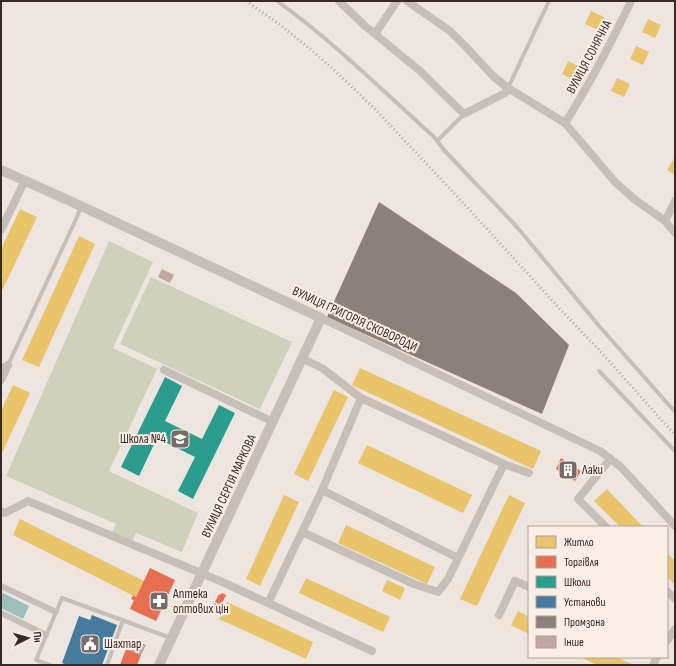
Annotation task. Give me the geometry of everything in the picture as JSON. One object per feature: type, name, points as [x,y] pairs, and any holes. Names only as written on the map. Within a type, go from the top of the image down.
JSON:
[{"type":"street","points":[[339,1],[365,26],[420,71],[464,114],[506,93],[508,88]]},
{"type":"street","points":[[375,34],[397,1]]},
{"type":"street","points":[[407,1],[450,31],[494,78],[565,123],[615,182],[634,199],[665,221],[675,233]]},
{"type":"street","name":"ВУЛИЦЯ СОНЯЧНА","points":[[565,123],[606,54],[631,1]]},
{"type":"street","name":"ВУЛИЦЯ ГРИГОРІЯ СКОВОРОДИ","points":[[1,170],[321,318],[600,451],[621,467],[675,526]]},
{"type":"street","points":[[1,230],[24,180]]},
{"type":"street","points":[[665,221],[675,201]]},
{"type":"street","name":"ВУЛИЦЯ СЕРГІЯ МАРКОВА","points":[[159,665],[321,318]]},
{"type":"street","points":[[302,359],[322,368],[361,398],[504,464],[529,473]]},
{"type":"street","points":[[1,380],[4,364]]},
{"type":"street","points":[[164,370],[273,422]]},
{"type":"street","points":[[268,603],[322,490],[361,398]]},
{"type":"street","points":[[605,526],[578,499],[610,458]]},
{"type":"street","points":[[302,532],[414,584],[438,592],[448,579],[504,464]]},
{"type":"street","points":[[322,490],[458,558]]},
{"type":"street","points":[[1,511],[5,513],[28,501],[202,574],[372,652]]},
{"type":"street","points":[[499,615],[515,581],[528,587]]},
{"type":"street","points":[[1,586],[56,612]]},
{"type":"street","points":[[1,613],[46,634]]},
{"type":"street","points":[[668,640],[675,629]]},
{"type":"lane","points":[[278,1],[343,54],[429,132],[516,227],[600,327],[675,412]]},
{"type":"lane","points":[[508,88],[549,1]]},
{"type":"lane","points":[[437,141],[464,114]]},
{"type":"lane","points":[[4,364],[77,217],[81,206]]},
{"type":"lane","points":[[599,371],[675,451]]},
{"type":"lane","points":[[50,665],[36,660],[62,598],[172,638]]},
{"type":"lane","points":[[107,665],[123,620]]},
{"type":"green space","points":[[109,241],[153,262],[113,348],[157,369],[109,471],[198,513],[182,552],[136,533],[131,544],[111,536],[116,524],[6,476]]},
{"type":"green space","points":[[151,277],[292,342],[260,409],[120,344]]},
{"type":"water","points":[[3,593],[29,606],[23,619],[1,608],[1,598]]},
{"type":"building: Житло","points":[[591,11],[604,17],[598,30],[585,24]]},
{"type":"building: Житло","points":[[648,19],[661,25],[655,38],[642,32]]},
{"type":"building: Житло","points":[[636,46],[649,52],[643,65],[630,59]]},
{"type":"building: Житло","points":[[568,61],[580,67],[574,80],[562,74]]},
{"type":"building: Житло","points":[[617,78],[630,84],[624,97],[611,91]]},
{"type":"building: Житло","points":[[675,157],[675,175],[667,170]]},
{"type":"building: Житло","points":[[20,209],[37,217],[1,293],[1,249]]},
{"type":"building: Житло","points":[[79,236],[95,244],[39,367],[22,360]]},
{"type":"building: Житло","points":[[360,368],[541,451],[533,469],[352,385]]},
{"type":"building: Житло","points":[[13,385],[30,393],[1,455],[1,411]]},
{"type":"building: Житло","points":[[334,390],[348,397],[308,481],[294,474]]},
{"type":"building: Житло","points":[[367,445],[472,495],[463,513],[358,463]]},
{"type":"building: Житло","points":[[607,489],[642,526],[619,526],[594,501]]},
{"type":"building: Житло","points":[[284,495],[299,502],[260,586],[246,579]]},
{"type":"building: Житло","points":[[509,495],[525,503],[477,606],[460,599]]},
{"type":"building: Житло","points":[[20,519],[144,581],[136,597],[13,535]]},
{"type":"building: Житло","points":[[346,525],[435,567],[427,584],[338,543]]},
{"type":"building: Житло","points":[[668,554],[675,561],[675,585],[668,578]]},
{"type":"building: Житло","points":[[306,578],[390,617],[383,632],[299,593]]},
{"type":"building: Житло","points":[[387,580],[405,588],[400,600],[382,591]]},
{"type":"building: Житло","points":[[227,602],[313,642],[306,659],[219,619]]},
{"type":"building: Житло","points":[[518,611],[528,616],[528,634],[511,625]]},
{"type":"building: Житло","points":[[582,658],[619,658],[634,665],[597,665]]},
{"type":"building: Торгівля","name":"Лаки","points":[[561,458],[581,471],[575,481],[556,469]]},
{"type":"building: Торгівля","points":[[150,568],[175,580],[156,621],[130,609],[134,600],[131,599],[133,595],[136,597]]},
{"type":"building: Торгівля","points":[[222,593],[226,595],[221,605],[215,602],[219,594],[220,595]]},
{"type":"building: Торгівля","points":[[214,603],[221,606],[218,612],[212,609]]},
{"type":"building: Торгівля","points":[[126,649],[141,655],[137,665],[120,665]]},
{"type":"building: Школи","name":"Школа №4","points":[[165,377],[182,386],[165,421],[202,439],[219,405],[235,413],[193,499],[178,491],[195,457],[157,438],[139,476],[121,467]]},
{"type":"building: Установи","name":"Шахтар","points":[[92,615],[117,625],[102,665],[67,665],[62,663],[79,616],[90,620]]},
{"type":"building: Промзона","points":[[379,202],[516,293],[569,345],[542,414],[327,317]]},
{"type":"building: Інше","points":[[162,269],[174,275],[170,283],[158,277]]},
{"type":"building: Інше","points":[[133,639],[146,645],[141,655],[128,650]]},
{"type":"railway","points":[[246,1],[279,24],[310,49],[376,110],[599,350],[675,435]]},
{"type":"place","name":"Школа №4","points":[[180,439]]},
{"type":"place","name":"Лаки","points":[[568,470]]},
{"type":"place","name":"Аптека оптових цін","points":[[159,601]]},
{"type":"place","name":"Шахтар","points":[[90,644]]}]
